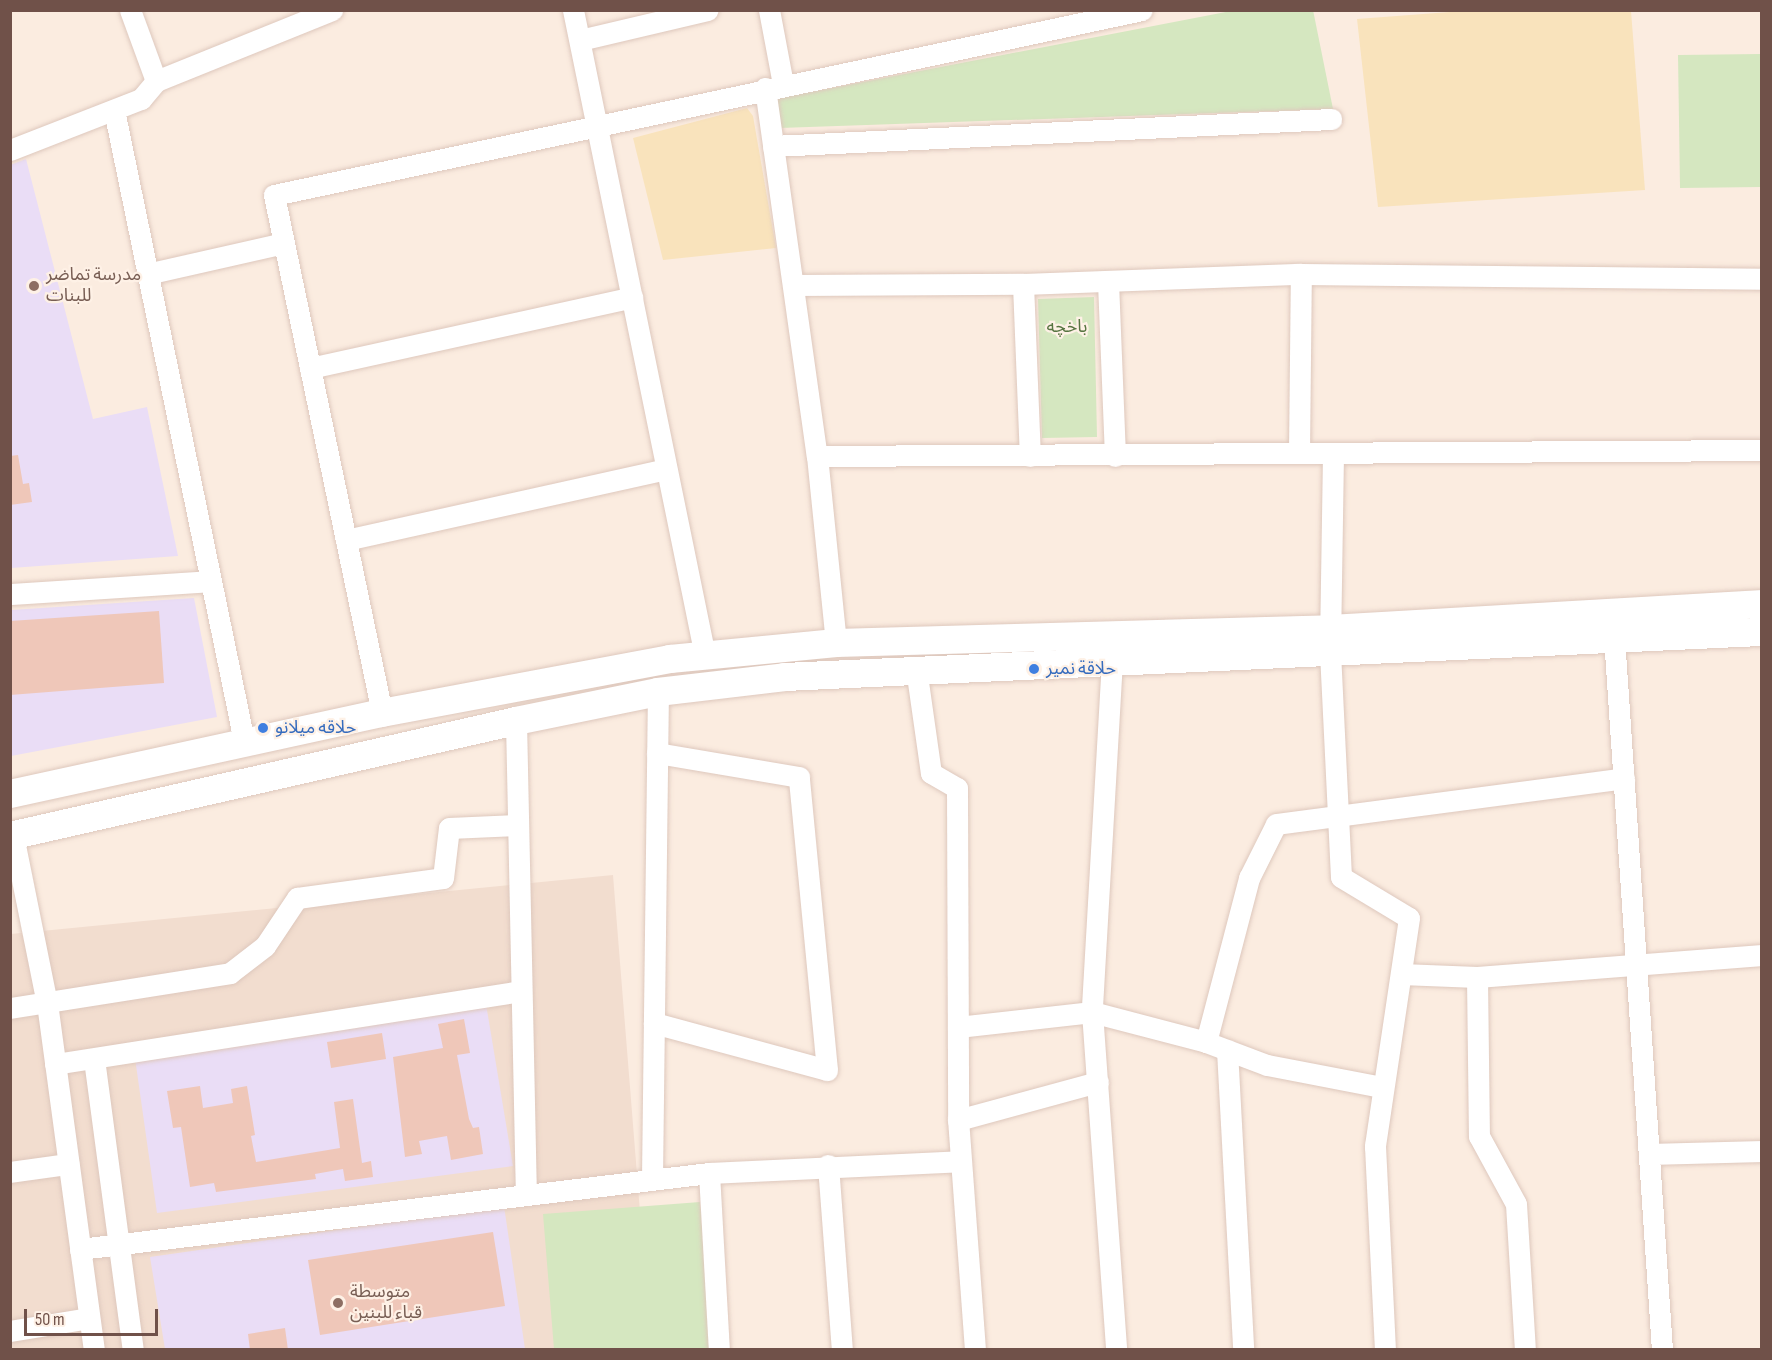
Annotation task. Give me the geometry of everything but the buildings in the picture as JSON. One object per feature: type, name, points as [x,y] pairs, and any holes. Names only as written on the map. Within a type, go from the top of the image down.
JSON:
[{"type":"main road","points":[[12,836],[516,722],[658,693],[785,677],[916,668],[1112,660],[1761,604]]},
{"type":"main road","points":[[10,794],[244,741],[382,713],[705,656],[836,643],[1614,637],[1761,632]]},
{"type":"street","points":[[130,10],[156,81]]},
{"type":"street","points":[[10,150],[141,99],[156,81],[332,10]]},
{"type":"street","points":[[573,10],[705,656]]},
{"type":"street","points":[[580,40],[708,10]]},
{"type":"street","points":[[769,10],[774,86],[773,146],[817,456],[836,643]]},
{"type":"street","points":[[382,713],[274,195],[774,86],[1142,10]]},
{"type":"street","points":[[114,110],[244,741]]},
{"type":"street","points":[[773,146],[1332,119]]},
{"type":"street","points":[[147,274],[284,243]]},
{"type":"street","points":[[794,285],[1023,284],[1301,274],[1761,279]]},
{"type":"street","points":[[1299,453],[1301,274]]},
{"type":"street","points":[[1108,282],[1116,456]]},
{"type":"street","points":[[1023,284],[1030,456]]},
{"type":"street","points":[[310,368],[632,297]]},
{"type":"street","points":[[817,456],[1116,456],[1761,450]]},
{"type":"street","points":[[1333,454],[1330,640],[1341,877],[1409,918],[1381,1087],[1375,1146],[1385,1350]]},
{"type":"street","points":[[346,540],[666,469]]},
{"type":"street","points":[[10,594],[210,581]]},
{"type":"street","points":[[1614,637],[1662,1350]]},
{"type":"street","points":[[1112,660],[1092,1012],[1116,1350]]},
{"type":"street","points":[[916,668],[931,772],[957,788],[958,1120],[975,1350]]},
{"type":"street","points":[[652,1179],[658,693]]},
{"type":"street","points":[[516,722],[526,1192]]},
{"type":"street","points":[[654,1023],[826,1070],[799,777],[657,753]]},
{"type":"street","points":[[1206,1042],[1249,878],[1276,824],[1337,814],[1624,778]]},
{"type":"street","points":[[10,1008],[230,973],[265,946],[297,898],[443,878],[449,828],[517,825]]},
{"type":"street","points":[[12,836],[47,1003],[94,1350]]},
{"type":"street","points":[[1401,974],[1477,977],[1761,955]]},
{"type":"street","points":[[1477,977],[1479,1136],[1516,1204],[1525,1350]]},
{"type":"street","points":[[55,1064],[520,991]]},
{"type":"street","points":[[958,1028],[1092,1012],[1206,1042],[1267,1065],[1381,1087]]},
{"type":"street","points":[[1227,1050],[1243,1350]]},
{"type":"street","points":[[94,1059],[134,1350]]},
{"type":"street","points":[[958,1120],[1098,1082]]},
{"type":"street","points":[[1649,1154],[1761,1151]]},
{"type":"street","points":[[80,1249],[526,1192],[710,1173],[828,1165],[960,1161]]},
{"type":"street","points":[[10,1172],[68,1164]]},
{"type":"street","points":[[828,1165],[842,1350]]},
{"type":"street","points":[[710,1173],[719,1350]]},
{"type":"street","points":[[10,1331],[89,1318]]},
{"type":"shaded area","name":"مدرسة تماضر للبنات","points":[[26,159],[93,419],[147,407],[178,556],[11,568],[10,165]]},
{"type":"shaded area","points":[[194,598],[217,717],[11,756],[11,610]]},
{"type":"shaded area","points":[[613,875],[651,1349],[11,1350],[11,934]]},
{"type":"shaded area","points":[[486,1004],[513,1166],[157,1213],[135,1058]]},
{"type":"shaded area","name":"متوسطة قباء للبنين","points":[[504,1206],[525,1349],[165,1349],[150,1257]]},
{"type":"green space","points":[[1313,10],[1333,109],[780,128],[775,99],[1231,11]]},
{"type":"green space","points":[[1760,54],[1761,187],[1680,188],[1678,55]]},
{"type":"green space","name":"باخچە","points":[[1094,297],[1097,437],[1042,438],[1038,299]]},
{"type":"green space","points":[[700,1202],[711,1349],[554,1349],[543,1214]]},
{"type":"sand","points":[[1476,10],[1631,11],[1645,190],[1378,207],[1357,19]]},
{"type":"sand","points":[[747,108],[753,116],[776,248],[663,260],[633,138]]},
{"type":"place","name":"مدرسة تماضر للبنات","points":[[34,286]]},
{"type":"place","name":"حلاقة نمير","points":[[1034,669]]},
{"type":"place","name":"حلاقه ميلانو","points":[[263,728]]},
{"type":"place","name":"متوسطة قباء للبنين","points":[[338,1303]]}]
